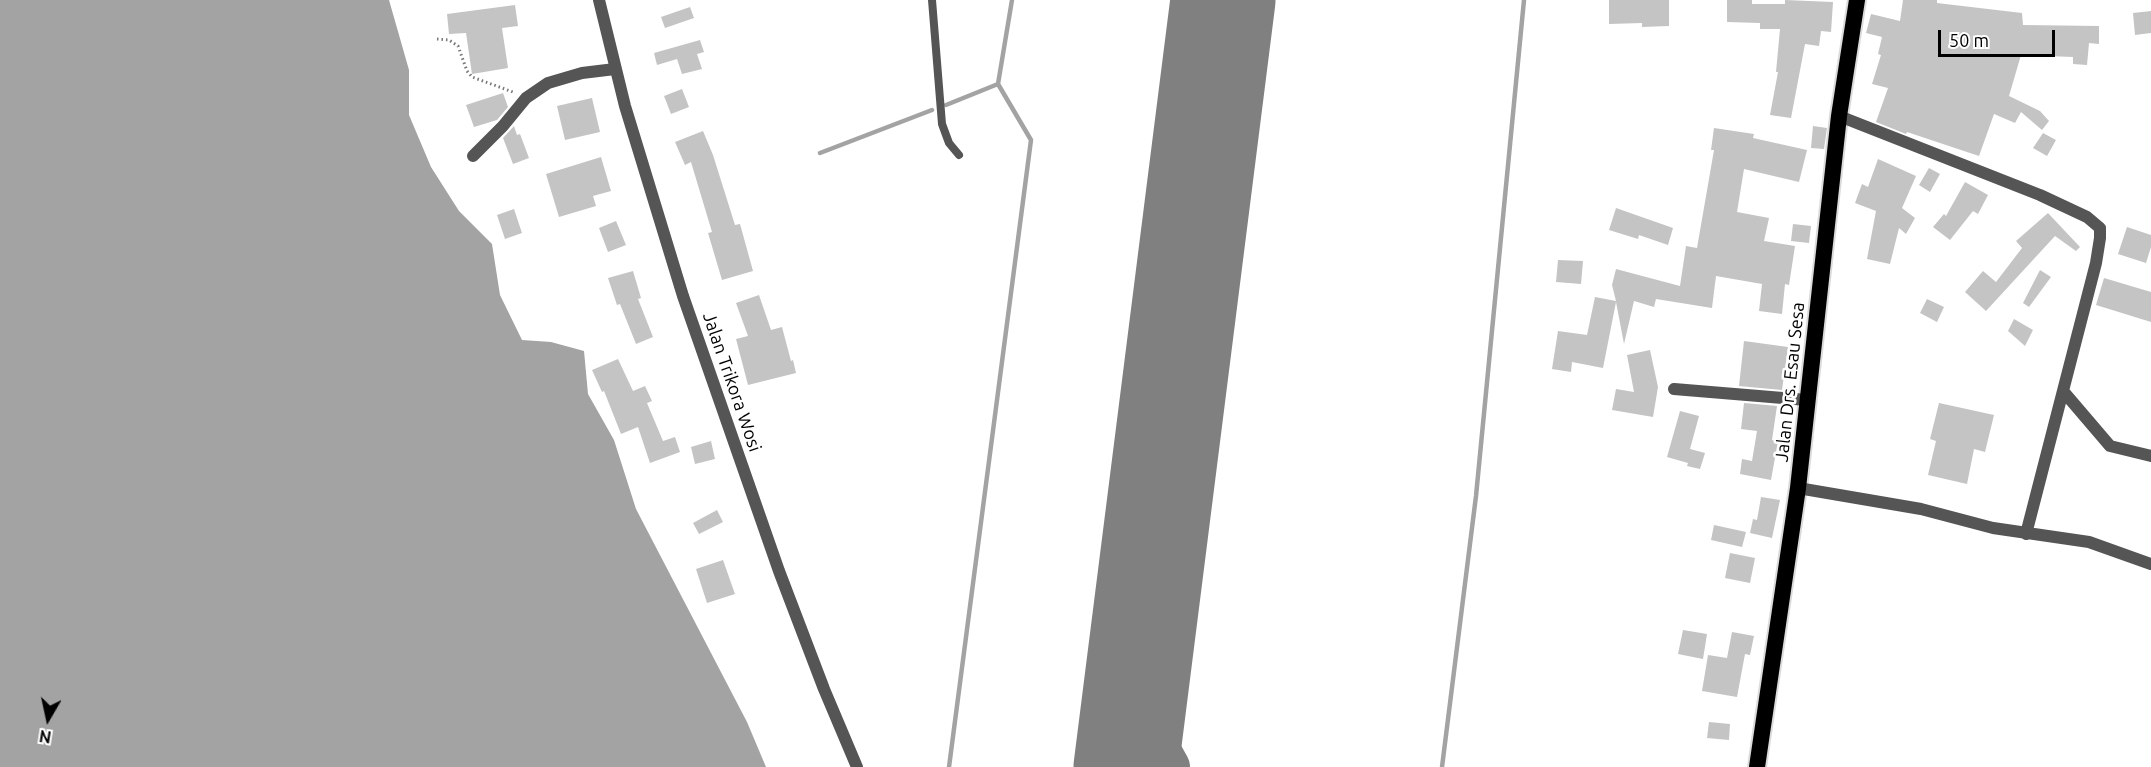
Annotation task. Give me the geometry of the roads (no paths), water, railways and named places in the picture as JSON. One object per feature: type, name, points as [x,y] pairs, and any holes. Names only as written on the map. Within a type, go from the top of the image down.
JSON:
[{"type":"highway","name":"Jalan Drs. Esau Sesa","points":[[1757,767],[1798,488],[1839,116],[1857,0]]},
{"type":"street","name":"Jalan Trikora Wosi","points":[[598,0],[615,69],[683,296],[778,571],[857,767]]},
{"type":"street","points":[[473,156],[503,126],[526,98],[548,83],[582,73],[615,69]]},
{"type":"street","points":[[1839,116],[2040,195],[2087,218],[2100,228],[2098,257],[2026,534]]},
{"type":"street","points":[[1674,389],[1807,400]]},
{"type":"street","points":[[2063,391],[2110,446],[2151,456]]},
{"type":"street","points":[[1798,488],[1903,505],[1993,528],[2089,542],[2151,564]]},
{"type":"lane","points":[[932,0],[942,124],[949,143],[959,155]]},
{"type":"waterway","points":[[946,105],[998,84],[1012,0]]},
{"type":"waterway","points":[[1442,767],[1476,496],[1524,0]]},
{"type":"waterway","points":[[949,767],[1031,140],[998,84]]},
{"type":"waterway","points":[[820,153],[932,110]]}]
